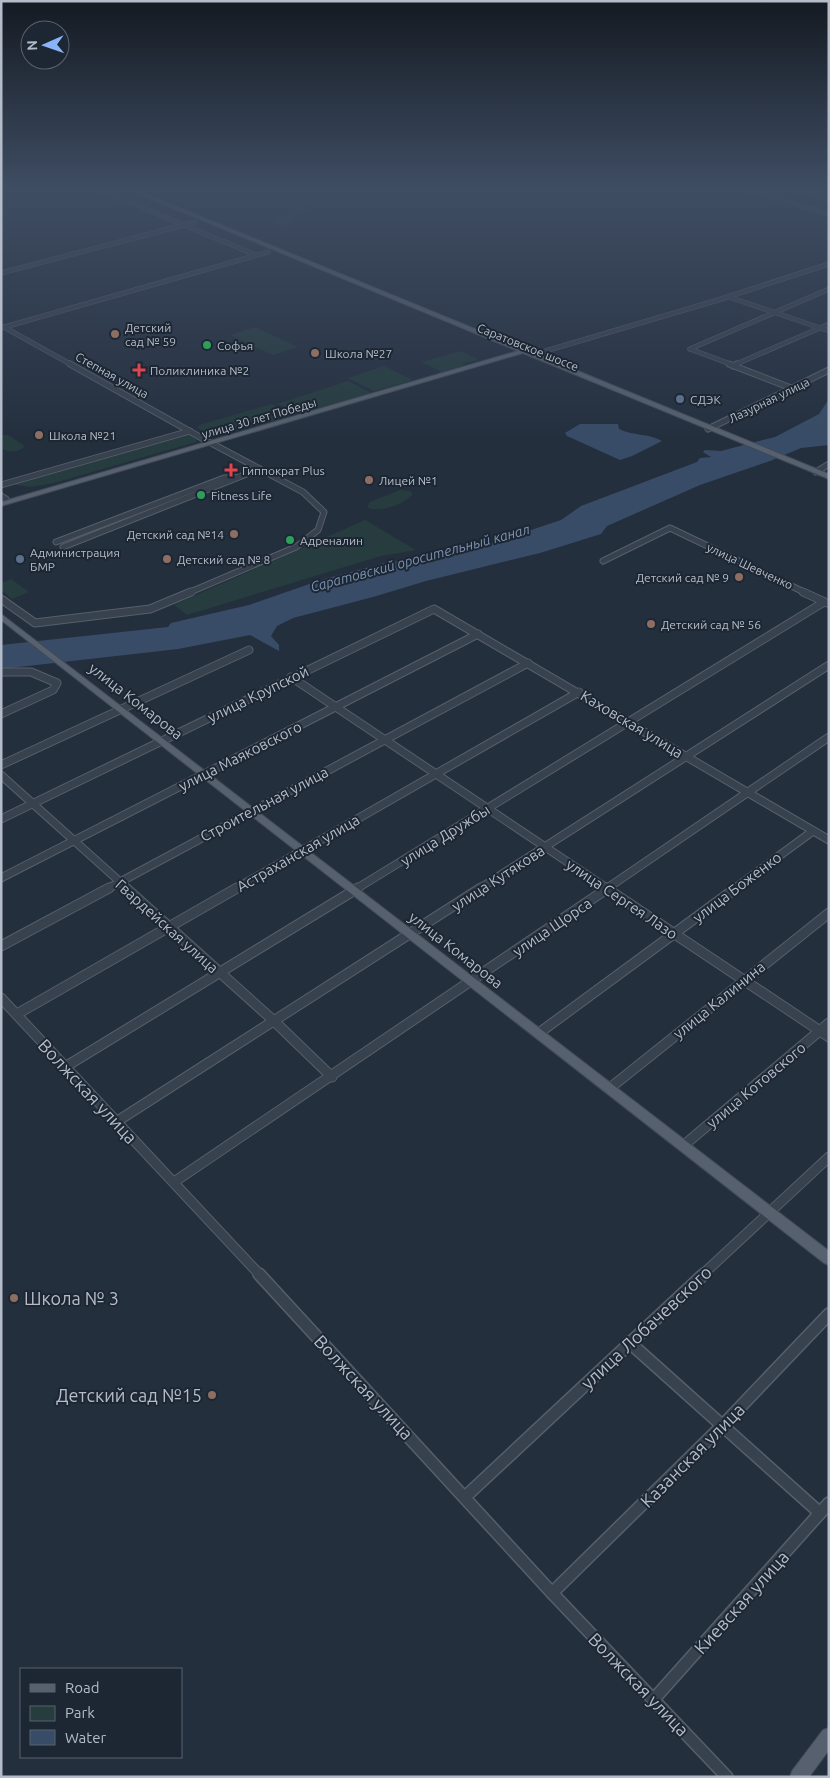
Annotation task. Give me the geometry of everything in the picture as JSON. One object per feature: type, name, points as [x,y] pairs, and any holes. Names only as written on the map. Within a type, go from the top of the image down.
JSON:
[{"type":"main road","name":"Саратовское шоссе","points":[[321,273],[816,472],[829,479]]},
{"type":"main road","name":"Саратовское шоссе","points":[[332,273],[518,353],[532,355],[679,418]]},
{"type":"main road","points":[[422,315],[428,313]]},
{"type":"main road","name":"улица 30 лет Победы","points":[[4,500],[518,353]]},
{"type":"main road","name":"Саратовское шоссе","points":[[791,462],[829,479]]},
{"type":"main road","points":[[1,612],[19,630]]},
{"type":"main road","points":[[1,616],[19,630]]},
{"type":"main road","name":"улица Комарова","points":[[19,630],[122,708],[829,1259]]},
{"type":"main road","points":[[798,1777],[829,1736]]},
{"type":"street","points":[[2,327],[193,273]]},
{"type":"street","points":[[532,355],[729,297],[802,273]]},
{"type":"street","points":[[791,388],[690,349],[829,288]]},
{"type":"street","points":[[729,297],[829,331]]},
{"type":"street","points":[[732,366],[829,324]]},
{"type":"street","name":"Степная улица","points":[[1,599],[35,623],[143,611],[296,547],[318,530],[324,512],[316,502],[303,492],[2,327]]},
{"type":"street","name":"Лазурная улица","points":[[708,429],[829,370]]},
{"type":"street","points":[[1,485],[190,431]]},
{"type":"street","points":[[816,472],[829,464]]},
{"type":"street","points":[[56,542],[224,478],[234,477],[259,469]]},
{"type":"street","points":[[63,546],[230,482],[234,477]]},
{"type":"street","name":"улица Шевченко","points":[[603,562],[670,528],[827,603]]},
{"type":"street","name":"улица Дружбы","points":[[65,1066],[827,603]]},
{"type":"street","name":"Каховская улица","points":[[434,609],[579,692],[829,840]]},
{"type":"street","name":"улица Крупской","points":[[1,819],[434,609]]},
{"type":"street","name":"улица Маяковского","points":[[1,878],[205,773],[273,741],[478,634]]},
{"type":"street","points":[[1,765],[249,650]]},
{"type":"street","name":"Строительная улица","points":[[1,946],[383,739],[528,663]]},
{"type":"street","name":"улица Кутякова","points":[[116,1122],[829,665]]},
{"type":"street","points":[[1,672],[31,672],[57,683],[53,690],[1,714]]},
{"type":"street","name":"улица Сергея Лазо","points":[[291,677],[829,1037]]},
{"type":"street","name":"Астраханская улица","points":[[17,1014],[579,692]]},
{"type":"street","name":"улица Щорса","points":[[174,1182],[332,1077],[829,737]]},
{"type":"street","name":"Гвардейская улица","points":[[1,775],[274,1021],[332,1077]]},
{"type":"street","name":"улица Боженко","points":[[539,1033],[813,830]]},
{"type":"street","name":"улица Калинина","points":[[610,1088],[829,912]]},
{"type":"street","name":"Волжская улица","points":[[1,998],[174,1182],[552,1593],[727,1777]]},
{"type":"street","name":"улица Котовского","points":[[683,1146],[829,1023]]},
{"type":"street","name":"улица Лобачевского","points":[[465,1497],[829,1157]]},
{"type":"street","name":"Казанская улица","points":[[552,1593],[724,1425],[829,1314]]},
{"type":"street","points":[[629,1342],[724,1425],[820,1513]]},
{"type":"street","name":"Киевская улица","points":[[654,1699],[829,1503]]},
{"type":"green space","points":[[255,327],[298,347],[273,355],[230,335]]},
{"type":"green space","points":[[461,351],[479,360],[462,363],[464,365],[442,372],[421,362]]},
{"type":"green space","points":[[384,366],[413,380],[374,391],[348,378]]},
{"type":"green space","points":[[348,381],[371,393],[298,414],[277,404]]},
{"type":"green space","points":[[272,404],[291,415],[214,437],[197,428],[199,425]]},
{"type":"green space","points":[[186,433],[197,439],[196,442],[54,483],[31,487],[7,484]]},
{"type":"green space","points":[[1,435],[8,435],[25,446],[16,451],[4,450],[1,448]]},
{"type":"green space","points":[[400,490],[410,491],[413,494],[404,501],[384,509],[367,507],[370,502]]},
{"type":"green space","points":[[365,520],[416,550],[381,556],[187,615],[174,605]]},
{"type":"green space","points":[[11,579],[29,592],[12,599],[1,590],[1,583]]},
{"type":"water","points":[[829,399],[829,445],[801,448],[770,461],[700,485],[607,526],[601,534],[540,553],[426,581],[293,618],[277,626],[271,636],[279,645],[279,651],[250,635],[178,649],[1,669],[1,645],[168,627],[171,623],[249,605],[324,579],[389,562],[444,557],[463,547],[492,543],[561,520],[581,506],[697,462],[700,458],[711,457],[703,452],[705,450],[721,451],[775,437],[819,414]]},
{"type":"water","points":[[580,424],[618,424],[619,429],[624,431],[657,438],[662,441],[620,460],[567,436],[565,433]]},
{"type":"place","name":"Детский сад № 59","points":[[115,334]]},
{"type":"place","name":"Софья","points":[[207,345]]},
{"type":"place","name":"Школа №27","points":[[315,353]]},
{"type":"place","name":"Поликлиника №2","points":[[139,370]]},
{"type":"place","name":"СДЭК","points":[[680,399]]},
{"type":"place","name":"Школа №21","points":[[39,435]]},
{"type":"place","name":"Гиппократ Plus","points":[[231,470]]},
{"type":"place","name":"Лицей №1","points":[[369,480]]},
{"type":"place","name":"Fitness Life","points":[[201,495]]},
{"type":"place","name":"Детский сад №14","points":[[234,534]]},
{"type":"place","name":"Адреналин","points":[[290,540]]},
{"type":"place","name":"Администрация БМР","points":[[20,559]]},
{"type":"place","name":"Детский сад № 8","points":[[167,559]]},
{"type":"place","name":"Детский сад № 9","points":[[739,577]]},
{"type":"place","name":"Детский сад № 56","points":[[651,624]]},
{"type":"place","name":"Школа № 3","points":[[14,1298]]},
{"type":"place","name":"Детский сад №15","points":[[212,1395]]},
{"type":"water label","name":"Саратовский оросительный канал","points":[[420,558]]}]
